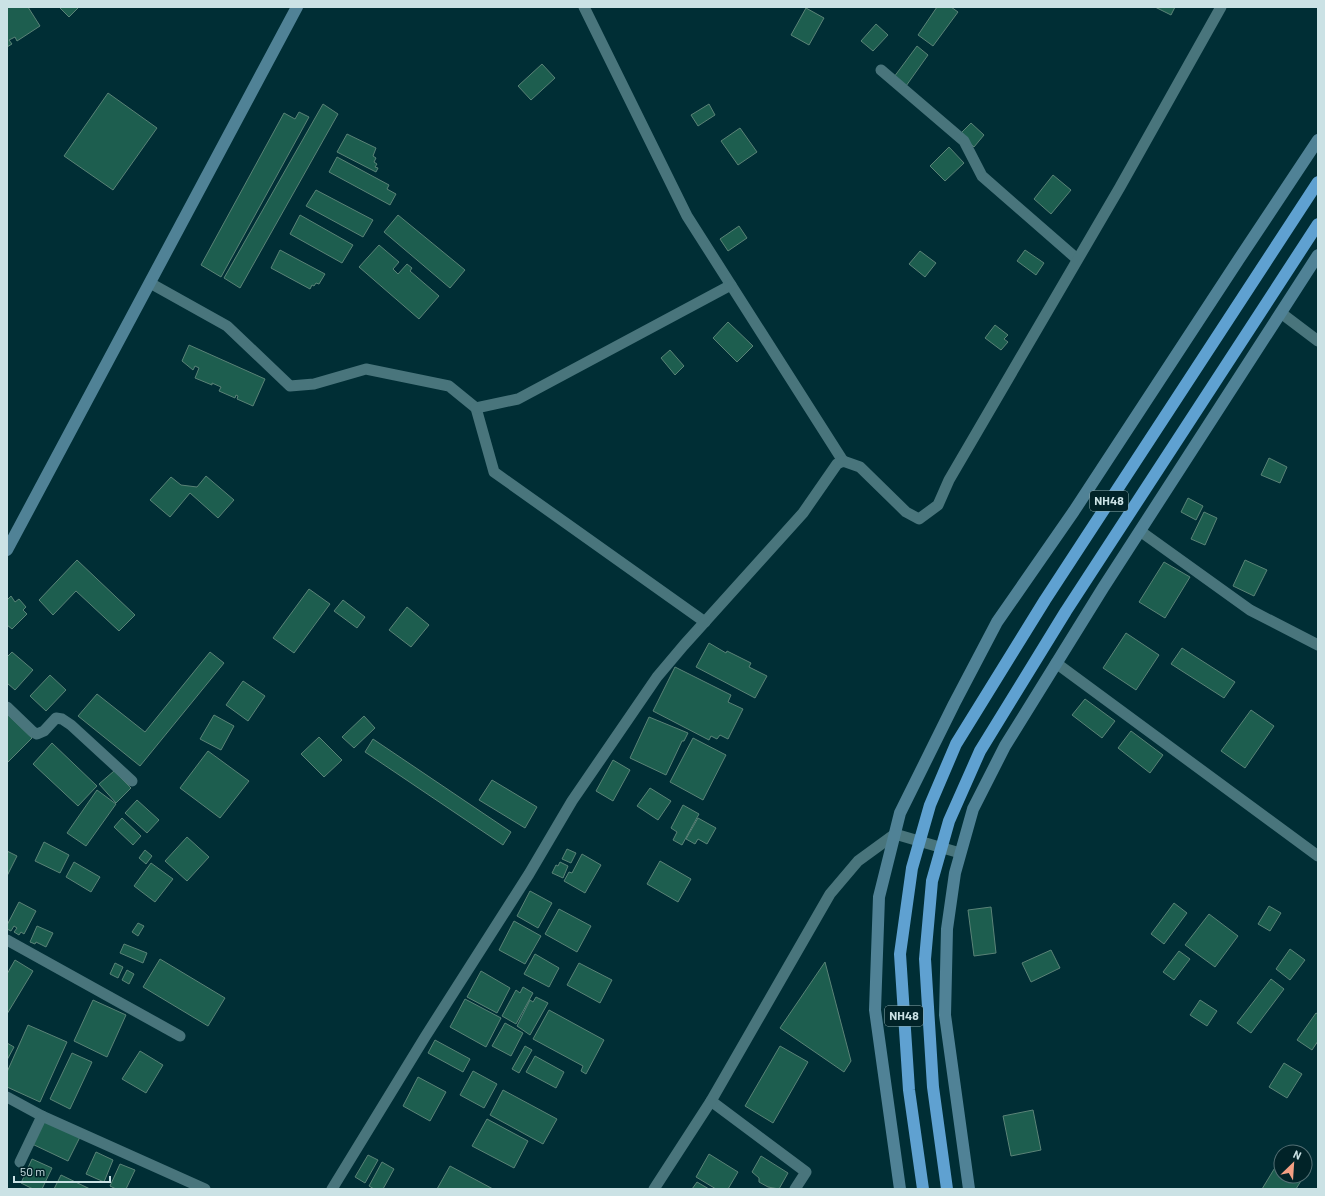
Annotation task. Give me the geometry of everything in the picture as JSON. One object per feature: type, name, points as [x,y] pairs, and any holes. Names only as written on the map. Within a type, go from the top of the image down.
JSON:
[{"type":"highway","name":"NH48","points":[[923,1189],[910,1090],[900,954],[912,868],[930,804],[956,744],[1049,593],[1318,182]]},
{"type":"highway","name":"NH48","points":[[947,1189],[933,1087],[925,958],[932,882],[949,821],[980,751],[1070,604],[1318,224]]},
{"type":"street","points":[[7,550],[297,7]]},
{"type":"street","points":[[584,7],[687,216],[843,461],[860,467],[906,512],[919,519],[938,505],[949,480],[1221,7]]},
{"type":"street","points":[[881,70],[964,142],[982,176],[1077,259]]},
{"type":"street","points":[[900,1189],[876,1010],[879,898],[900,813],[954,704],[997,622],[1074,511],[1318,140]]},
{"type":"street","points":[[969,1189],[945,1015],[947,929],[955,873],[972,809],[1005,746],[1056,663],[1318,255]]},
{"type":"street","points":[[150,283],[227,326],[290,386],[314,384],[366,369],[449,386],[476,408],[494,472],[705,622]]},
{"type":"street","points":[[476,408],[518,400],[731,285]]},
{"type":"street","points":[[1281,313],[1318,341]]},
{"type":"street","points":[[332,1189],[425,1037],[529,874],[572,801],[657,677],[803,514],[837,464],[843,461]]},
{"type":"street","points":[[1140,531],[1250,610],[1318,645]]},
{"type":"street","points":[[1056,663],[1318,856]]},
{"type":"street","points":[[7,707],[33,732],[38,734],[44,731],[56,718],[62,719],[71,725],[132,781]]},
{"type":"street","points":[[895,834],[960,853]]},
{"type":"street","points":[[654,1189],[711,1101],[830,894],[858,861],[895,834]]},
{"type":"street","points":[[7,940],[180,1036]]},
{"type":"street","points":[[7,1097],[42,1116],[205,1189]]},
{"type":"street","points":[[711,1101],[806,1172],[795,1189]]},
{"type":"street","points":[[20,1162],[42,1116]]},
{"type":"building","points":[[7,7],[28,7],[40,26],[17,41],[15,37],[9,40],[12,44],[7,47]]},
{"type":"building","points":[[59,7],[79,7],[69,17]]},
{"type":"building","points":[[937,7],[951,7],[958,12],[933,46],[918,35]]},
{"type":"building","points":[[1155,7],[1175,7],[1171,15]]},
{"type":"building","points":[[806,8],[824,18],[809,45],[791,35]]},
{"type":"building","points":[[876,24],[888,35],[873,51],[861,41]]},
{"type":"building","points":[[917,46],[928,55],[906,86],[894,77]]},
{"type":"building","points":[[542,64],[555,78],[531,100],[518,86]]},
{"type":"building","points":[[108,93],[157,128],[113,190],[64,156]]},
{"type":"building","points":[[323,104],[338,114],[240,288],[224,278]]},
{"type":"building","points":[[709,104],[715,115],[698,126],[691,115]]},
{"type":"building","points":[[299,112],[309,117],[221,277],[201,265],[284,113],[295,119]]},
{"type":"building","points":[[971,123],[984,135],[974,147],[960,134]]},
{"type":"building","points":[[740,128],[757,152],[738,165],[721,141]]},
{"type":"building","points":[[347,134],[376,148],[373,156],[376,158],[374,162],[377,164],[375,167],[378,168],[376,172],[337,152]]},
{"type":"building","points":[[949,147],[964,163],[945,181],[930,166]]},
{"type":"building","points":[[337,157],[389,185],[387,189],[396,194],[390,205],[329,172]]},
{"type":"building","points":[[1053,175],[1071,190],[1051,214],[1034,199]]},
{"type":"building","points":[[316,190],[373,220],[363,237],[306,206]]},
{"type":"building","points":[[300,215],[353,245],[342,263],[290,234]]},
{"type":"building","points":[[398,215],[465,270],[450,288],[384,232]]},
{"type":"building","points":[[739,226],[747,238],[728,251],[720,239]]},
{"type":"building","points":[[379,245],[399,262],[393,269],[398,274],[407,264],[412,268],[410,271],[439,296],[419,319],[359,267]]},
{"type":"building","points":[[280,250],[325,274],[319,284],[316,283],[314,286],[312,285],[310,289],[271,268]]},
{"type":"building","points":[[1025,250],[1044,263],[1036,275],[1017,261]]},
{"type":"building","points":[[920,251],[936,263],[925,277],[909,264]]},
{"type":"building","points":[[728,322],[753,346],[737,362],[713,338]]},
{"type":"building","points":[[995,325],[1008,335],[1004,339],[1008,342],[1001,350],[985,338]]},
{"type":"building","points":[[189,345],[265,379],[253,406],[237,399],[238,396],[236,395],[235,398],[219,391],[221,387],[195,378],[199,368],[195,366],[193,370],[182,361]]},
{"type":"building","points":[[670,350],[684,366],[675,375],[661,358]]},
{"type":"building","points":[[1269,458],[1287,467],[1280,483],[1261,475]]},
{"type":"building","points":[[206,476],[234,500],[218,518],[190,493],[170,517],[150,500],[171,477],[181,485],[197,487]]},
{"type":"building","points":[[1188,498],[1203,506],[1196,520],[1181,512]]},
{"type":"building","points":[[1204,512],[1217,518],[1205,545],[1191,539]]},
{"type":"building","points":[[77,560],[135,615],[119,631],[76,591],[53,615],[39,600]]},
{"type":"building","points":[[1245,560],[1267,570],[1254,596],[1233,586]]},
{"type":"building","points":[[1164,562],[1190,577],[1165,618],[1139,602]]},
{"type":"building","points":[[309,589],[330,604],[294,653],[273,638]]},
{"type":"building","points":[[11,596],[15,602],[19,599],[26,607],[23,610],[27,614],[12,629],[7,625],[7,600]]},
{"type":"building","points":[[343,600],[365,617],[357,628],[334,611]]},
{"type":"building","points":[[407,607],[429,625],[411,647],[389,630]]},
{"type":"building","points":[[1126,633],[1159,655],[1136,690],[1103,668]]},
{"type":"building","points":[[709,643],[726,653],[727,651],[751,663],[749,667],[767,676],[755,698],[696,667]]},
{"type":"building","points":[[1182,648],[1235,682],[1224,698],[1171,664]]},
{"type":"building","points":[[12,652],[33,670],[15,690],[7,683],[7,657]]},
{"type":"building","points":[[210,652],[224,663],[140,766],[78,716],[97,694],[145,732]]},
{"type":"building","points":[[675,667],[731,695],[728,702],[743,709],[728,739],[720,735],[717,739],[711,736],[709,740],[653,711]]},
{"type":"building","points":[[50,675],[66,690],[46,711],[30,696]]},
{"type":"building","points":[[243,681],[265,696],[248,721],[226,705]]},
{"type":"building","points":[[1085,699],[1115,721],[1102,738],[1072,715]]},
{"type":"building","points":[[1251,710],[1274,726],[1245,768],[1221,751]]},
{"type":"building","points":[[7,714],[32,738],[7,763]]},
{"type":"building","points":[[214,715],[234,726],[221,750],[200,739]]},
{"type":"building","points":[[364,716],[375,728],[354,748],[342,737]]},
{"type":"building","points":[[649,717],[688,733],[684,741],[682,741],[666,775],[630,758]]},
{"type":"building","points":[[1131,731],[1163,755],[1150,773],[1118,748]]},
{"type":"building","points":[[319,737],[342,760],[324,777],[301,754]]},
{"type":"building","points":[[693,738],[726,755],[703,800],[670,782]]},
{"type":"building","points":[[373,739],[511,832],[503,845],[365,752]]},
{"type":"building","points":[[52,743],[97,786],[78,806],[33,764]]},
{"type":"building","points":[[208,751],[249,781],[220,818],[180,788]]},
{"type":"building","points":[[613,760],[630,770],[613,801],[596,791]]},
{"type":"building","points":[[114,771],[131,788],[116,803],[99,784]]},
{"type":"building","points":[[492,780],[537,807],[525,828],[479,800]]},
{"type":"building","points":[[650,788],[671,801],[658,820],[637,806]]},
{"type":"building","points":[[97,790],[116,804],[86,846],[67,833]]},
{"type":"building","points":[[137,800],[159,820],[147,833],[125,813]]},
{"type":"building","points":[[683,805],[699,814],[682,845],[673,840],[677,832],[671,828]]},
{"type":"building","points":[[122,818],[141,836],[133,845],[114,827]]},
{"type":"building","points":[[698,818],[716,828],[707,844],[698,839],[695,844],[686,839]]},
{"type":"building","points":[[187,837],[209,857],[187,881],[165,861]]},
{"type":"building","points":[[44,842],[69,855],[60,873],[35,861]]},
{"type":"building","points":[[567,849],[576,853],[571,863],[562,859]]},
{"type":"building","points":[[145,850],[152,856],[146,864],[139,858]]},
{"type":"building","points":[[7,851],[17,856],[7,876]]},
{"type":"building","points":[[582,854],[601,865],[585,893],[564,881],[569,872],[572,873]]},
{"type":"building","points":[[660,861],[691,879],[678,902],[647,884]]},
{"type":"building","points":[[74,862],[100,877],[91,892],[66,877]]},
{"type":"building","points":[[560,862],[568,866],[563,878],[552,873],[556,865],[558,866]]},
{"type":"building","points":[[151,863],[173,879],[155,902],[134,886]]},
{"type":"building","points":[[530,891],[552,903],[538,928],[517,916]]},
{"type":"building","points":[[19,902],[36,911],[24,934],[21,932],[19,935],[14,932],[17,928],[14,926],[11,931],[7,929],[7,925]]},
{"type":"building","points":[[1174,903],[1187,913],[1164,944],[1151,934]]},
{"type":"building","points":[[1269,906],[1281,913],[1270,931],[1258,924]]},
{"type":"building","points":[[991,907],[996,953],[974,956],[968,910]]},
{"type":"building","points":[[559,909],[591,926],[577,952],[545,934]]},
{"type":"building","points":[[1209,914],[1238,936],[1215,967],[1185,945]]},
{"type":"building","points":[[514,921],[541,936],[525,964],[499,950]]},
{"type":"building","points":[[138,923],[144,926],[138,936],[132,932]]},
{"type":"building","points":[[37,926],[53,933],[46,947],[36,942],[35,944],[30,942]]},
{"type":"building","points":[[124,944],[147,953],[143,963],[120,953]]},
{"type":"building","points":[[1290,949],[1305,960],[1290,980],[1276,969]]},
{"type":"building","points":[[1051,950],[1060,968],[1031,982],[1022,963]]},
{"type":"building","points":[[1179,951],[1190,959],[1174,980],[1163,972]]},
{"type":"building","points":[[535,954],[559,968],[549,987],[524,974]]},
{"type":"building","points":[[160,959],[225,998],[208,1026],[143,987]]},
{"type":"building","points":[[15,960],[33,971],[7,1014],[7,974]]},
{"type":"building","points":[[825,962],[851,1061],[844,1072],[780,1028]]},
{"type":"building","points":[[115,963],[123,967],[118,978],[110,974]]},
{"type":"building","points":[[579,963],[612,980],[600,1003],[567,985]]},
{"type":"building","points":[[127,970],[134,974],[129,984],[122,980]]},
{"type":"building","points":[[481,971],[510,988],[497,1013],[467,997]]},
{"type":"building","points":[[1271,979],[1284,989],[1251,1033],[1237,1023]]},
{"type":"building","points":[[523,987],[533,993],[516,1024],[502,1016],[516,990],[520,993]]},
{"type":"building","points":[[536,997],[548,1003],[530,1035],[517,1026],[530,1000],[533,1002]]},
{"type":"building","points":[[465,999],[501,1018],[486,1047],[450,1027]]},
{"type":"building","points":[[93,1000],[126,1015],[107,1057],[74,1041]]},
{"type":"building","points":[[1200,1000],[1217,1011],[1207,1026],[1190,1015]]},
{"type":"building","points":[[549,1010],[604,1040],[586,1074],[581,1071],[583,1066],[533,1039]]},
{"type":"building","points":[[1316,1013],[1318,1014],[1318,1041],[1312,1050],[1297,1040]]},
{"type":"building","points":[[505,1023],[523,1033],[511,1056],[492,1046]]},
{"type":"building","points":[[28,1025],[67,1042],[40,1102],[7,1087],[7,1072]]},
{"type":"building","points":[[435,1040],[470,1059],[463,1072],[428,1053]]},
{"type":"building","points":[[7,1043],[14,1047],[7,1060]]},
{"type":"building","points":[[525,1046],[532,1050],[519,1073],[512,1069]]},
{"type":"building","points":[[780,1046],[808,1062],[773,1123],[745,1106]]},
{"type":"building","points":[[140,1051],[163,1065],[146,1093],[122,1079]]},
{"type":"building","points":[[72,1053],[92,1062],[70,1109],[50,1099]]},
{"type":"building","points":[[535,1056],[564,1072],[556,1088],[526,1072]]},
{"type":"building","points":[[1284,1063],[1302,1074],[1287,1098],[1269,1087]]},
{"type":"building","points":[[473,1071],[497,1084],[484,1108],[460,1095]]},
{"type":"building","points":[[418,1077],[446,1092],[430,1121],[403,1106]]},
{"type":"building","points":[[503,1090],[557,1119],[543,1144],[490,1115]]},
{"type":"building","points":[[1033,1110],[1041,1150],[1011,1156],[1003,1116]]},
{"type":"building","points":[[42,1118],[80,1137],[68,1161],[30,1143]]},
{"type":"building","points":[[487,1119],[528,1141],[514,1168],[472,1146]]},
{"type":"building","points":[[96,1152],[113,1160],[104,1182],[86,1174]]},
{"type":"building","points":[[709,1154],[738,1172],[728,1189],[716,1189],[696,1177]]},
{"type":"building","points":[[368,1155],[378,1160],[365,1183],[355,1177]]},
{"type":"building","points":[[761,1156],[788,1173],[779,1189],[768,1187],[759,1182],[759,1178],[752,1172]]},
{"type":"building","points":[[32,1159],[52,1168],[42,1189],[33,1189],[21,1183]]},
{"type":"building","points":[[382,1162],[394,1169],[383,1189],[374,1189],[369,1186]]},
{"type":"building","points":[[120,1164],[135,1170],[126,1189],[116,1189],[110,1186]]},
{"type":"building","points":[[450,1166],[493,1189],[437,1189]]},
{"type":"building","points":[[1273,1171],[1273,1184],[1299,1184],[1296,1189],[1262,1189]]},
{"type":"building","points":[[61,1175],[90,1189],[54,1189]]},
{"type":"building","points":[[697,1182],[709,1189],[692,1189]]}]
